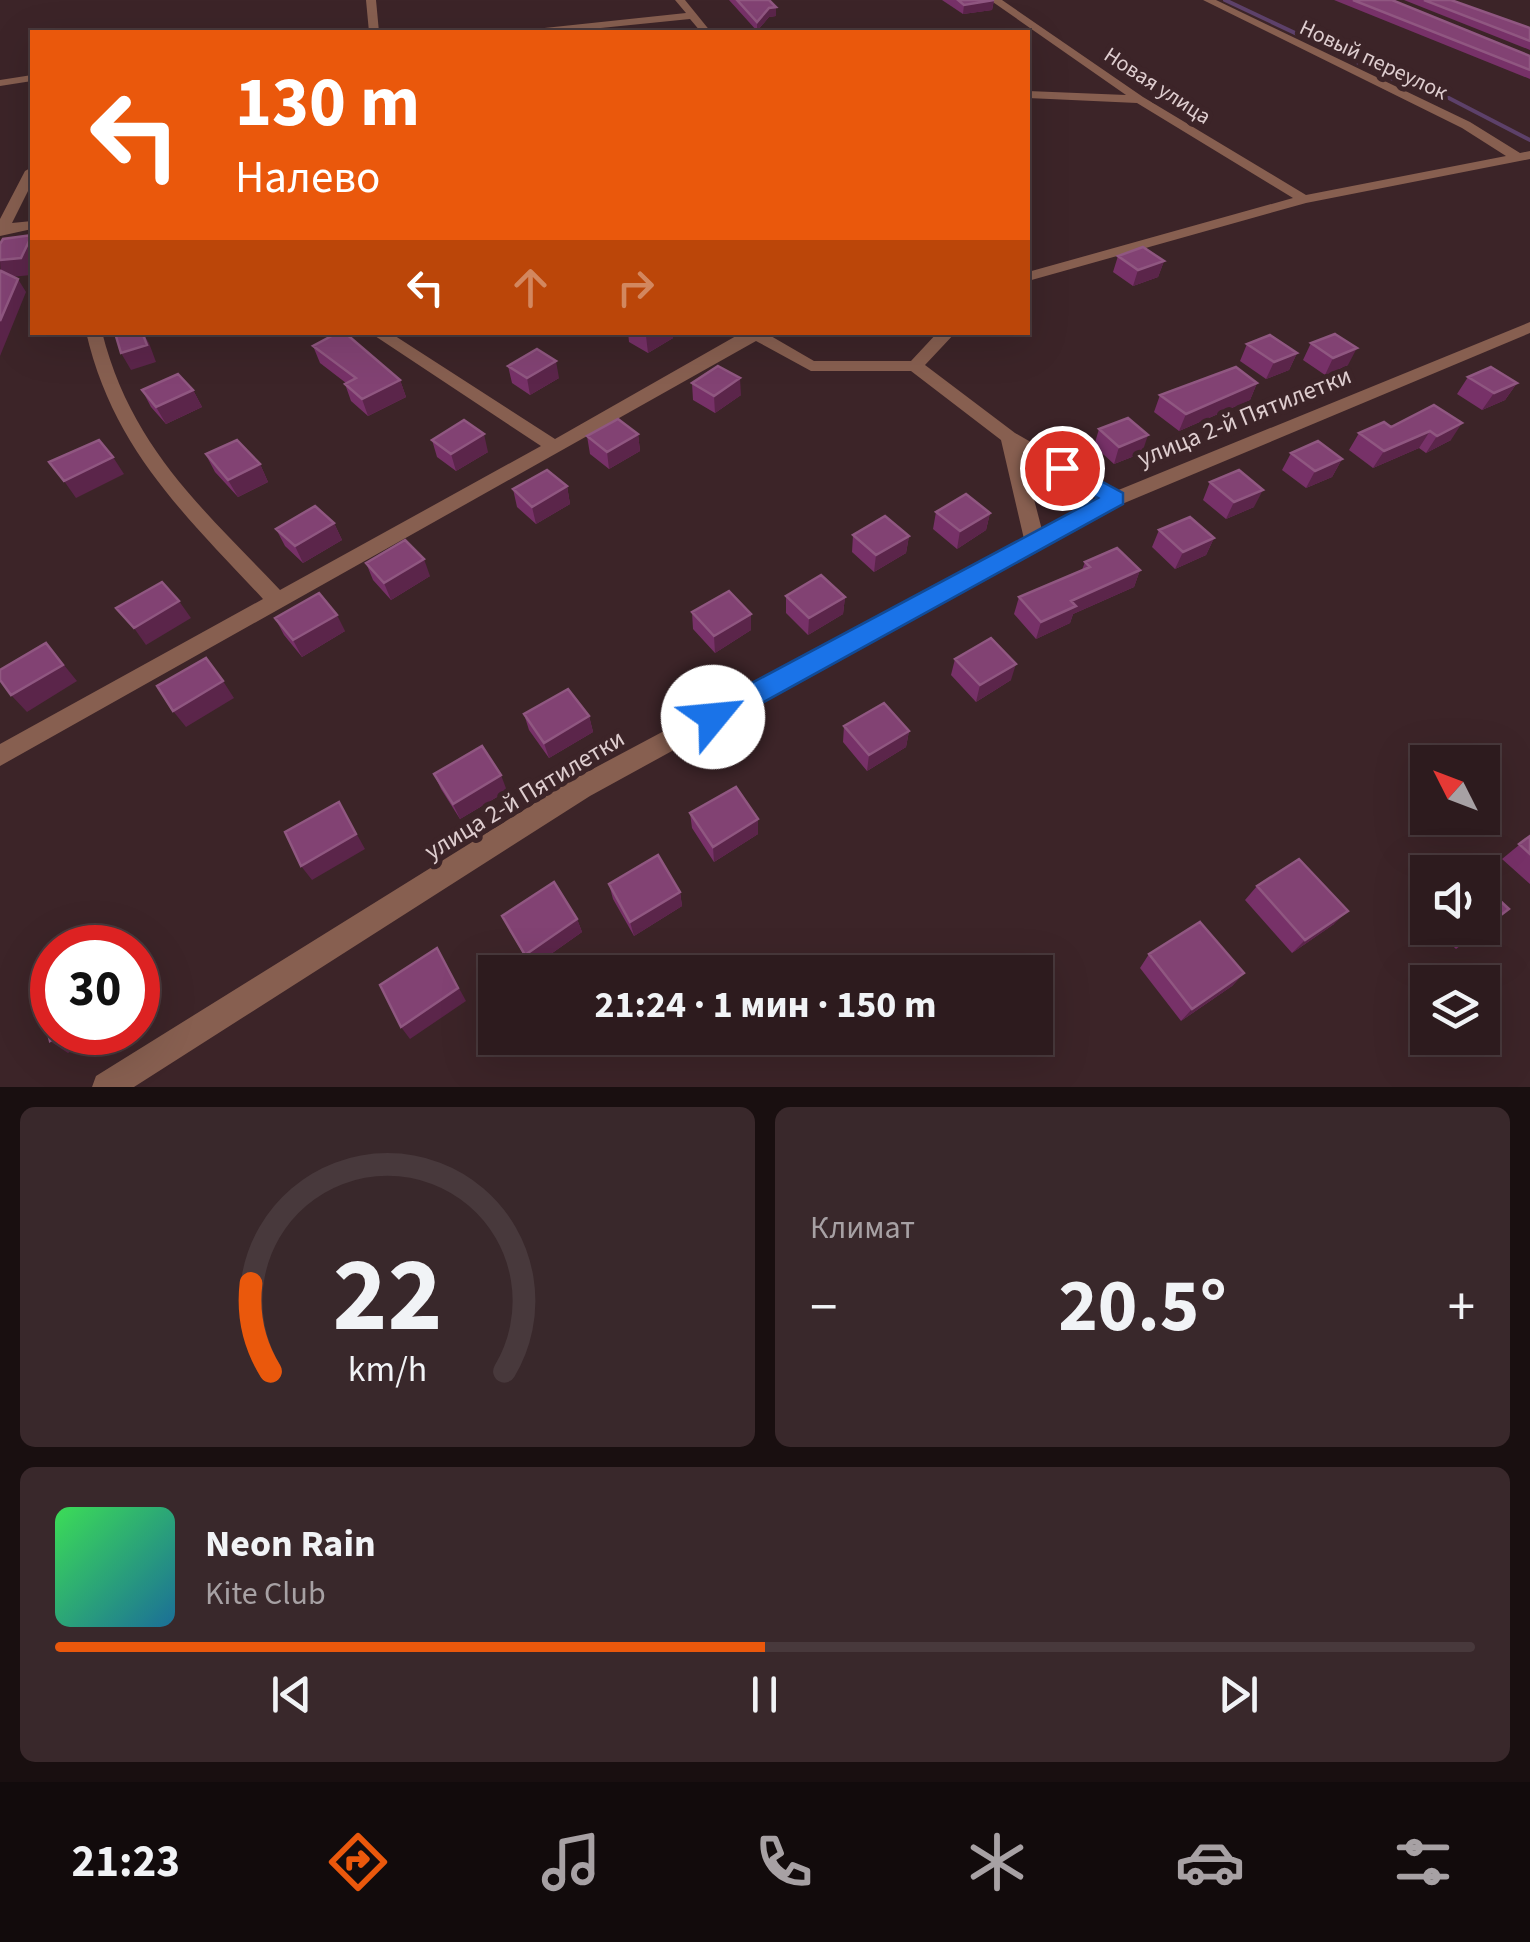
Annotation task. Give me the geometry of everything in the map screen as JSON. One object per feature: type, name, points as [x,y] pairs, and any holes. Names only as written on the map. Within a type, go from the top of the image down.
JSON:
[{"type":"street","points":[[371,0],[374,30]]},
{"type":"street","points":[[680,0],[704,30]]},
{"type":"street","name":"Новая улица","points":[[996,0],[1139,99],[1304,198]]},
{"type":"street","name":"Новый переулок","points":[[1208,0],[1525,157]]},
{"type":"street","points":[[554,30],[691,16]]},
{"type":"street","points":[[0,82],[30,78]]},
{"type":"street","points":[[1030,94],[1139,99]]},
{"type":"street","points":[[1030,277],[1304,198],[1525,157]]},
{"type":"street","points":[[1,230],[30,175]]},
{"type":"street","points":[[1,230],[30,225]]},
{"type":"street","name":"улица 2-й Пятилетки","points":[[107,1087],[581,788],[1115,499],[1530,328]]},
{"type":"street","points":[[94,335],[99,366],[146,458],[279,602]]},
{"type":"street","points":[[382,335],[556,448]]},
{"type":"street","points":[[0,756],[556,448],[751,335]]},
{"type":"street","points":[[755,335],[811,366],[915,366],[1010,436],[1115,499]]},
{"type":"street","points":[[915,366],[945,335]]},
{"type":"street","points":[[1010,436],[1035,542]]},
{"type":"building","points":[[737,0],[769,0],[776,7],[769,8],[757,22]]},
{"type":"building","points":[[958,0],[994,0],[964,5]]},
{"type":"building","points":[[1353,0],[1392,0],[1530,56],[1530,70]]},
{"type":"building","points":[[1424,0],[1451,0],[1530,28],[1530,41]]},
{"type":"building","points":[[30,235],[21,258],[0,260],[3,239]]},
{"type":"building","points":[[1143,247],[1164,261],[1138,270],[1118,256]]},
{"type":"building","points":[[0,273],[18,279],[0,321]]},
{"type":"building","points":[[1335,334],[1357,348],[1333,358],[1311,343]]},
{"type":"building","points":[[116,335],[143,335],[147,345],[121,353]]},
{"type":"building","points":[[333,335],[348,335],[400,380],[362,399],[345,384],[356,378],[313,346]]},
{"type":"building","points":[[1270,335],[1297,353],[1274,362],[1247,344]]},
{"type":"building","points":[[537,349],[556,361],[527,378],[508,366]]},
{"type":"building","points":[[718,366],[740,378],[714,396],[692,383]]},
{"type":"building","points":[[1236,367],[1257,383],[1186,414],[1160,395]]},
{"type":"building","points":[[1491,367],[1517,383],[1494,393],[1468,377]]},
{"type":"building","points":[[178,374],[193,390],[156,407],[142,390]]},
{"type":"building","points":[[1434,405],[1462,423],[1437,436],[1430,431],[1384,451],[1359,433],[1384,422],[1391,427]]},
{"type":"building","points":[[1128,418],[1148,435],[1119,447],[1099,429]]},
{"type":"building","points":[[618,419],[638,434],[607,452],[587,436]]},
{"type":"building","points":[[464,420],[484,434],[451,454],[432,440]]},
{"type":"building","points":[[99,440],[113,457],[64,481],[49,462]]},
{"type":"building","points":[[237,440],[260,464],[228,480],[206,454]]},
{"type":"building","points":[[1318,441],[1342,459],[1315,471],[1291,453]]},
{"type":"building","points":[[547,470],[567,486],[532,507],[513,489]]},
{"type":"building","points":[[1239,470],[1263,490],[1234,502],[1210,482]]},
{"type":"building","points":[[966,494],[990,513],[960,531],[936,512]]},
{"type":"building","points":[[315,506],[334,523],[295,546],[276,529]]},
{"type":"building","points":[[885,516],[909,536],[876,555],[853,535]]},
{"type":"building","points":[[1190,517],[1214,538],[1183,552],[1159,530]]},
{"type":"building","points":[[405,540],[424,559],[384,583],[366,563]]},
{"type":"building","points":[[1117,548],[1140,570],[1071,601],[1076,606],[1041,622],[1019,597],[1090,567],[1085,562]]},
{"type":"building","points":[[821,575],[845,597],[809,618],[786,596]]},
{"type":"building","points":[[162,582],[179,601],[134,628],[116,608]]},
{"type":"building","points":[[729,591],[751,614],[714,636],[692,612]]},
{"type":"building","points":[[319,593],[337,615],[293,640],[275,618]]},
{"type":"building","points":[[991,638],[1016,664],[980,685],[955,659]]},
{"type":"building","points":[[46,643],[63,665],[11,695],[0,680],[0,670]]},
{"type":"building","points":[[206,658],[223,681],[173,711],[157,686]]},
{"type":"building","points":[[568,689],[589,716],[544,743],[524,714]]},
{"type":"building","points":[[884,703],[909,731],[869,755],[844,726]]},
{"type":"building","points":[[482,746],[501,775],[453,804],[434,774]]},
{"type":"building","points":[[736,787],[758,819],[713,847],[690,813]]},
{"type":"building","points":[[339,802],[356,834],[301,866],[285,832]]},
{"type":"building","points":[[1530,836],[1530,854],[1519,844]]},
{"type":"building","points":[[658,855],[680,892],[630,922],[609,884]]},
{"type":"building","points":[[1299,859],[1348,911],[1305,940],[1257,886]]},
{"type":"building","points":[[554,882],[577,919],[525,955],[502,916]]},
{"type":"building","points":[[1500,901],[1509,909],[1500,916]]},
{"type":"building","points":[[1200,922],[1244,973],[1192,1009],[1149,954]]},
{"type":"building","points":[[437,948],[458,988],[401,1027],[380,985]]},
{"type":"waterway","points":[[1225,0],[1395,80],[1443,95],[1530,140]]},
{"type":"route","points":[[713,717],[1115,499],[1062,468]]}]
